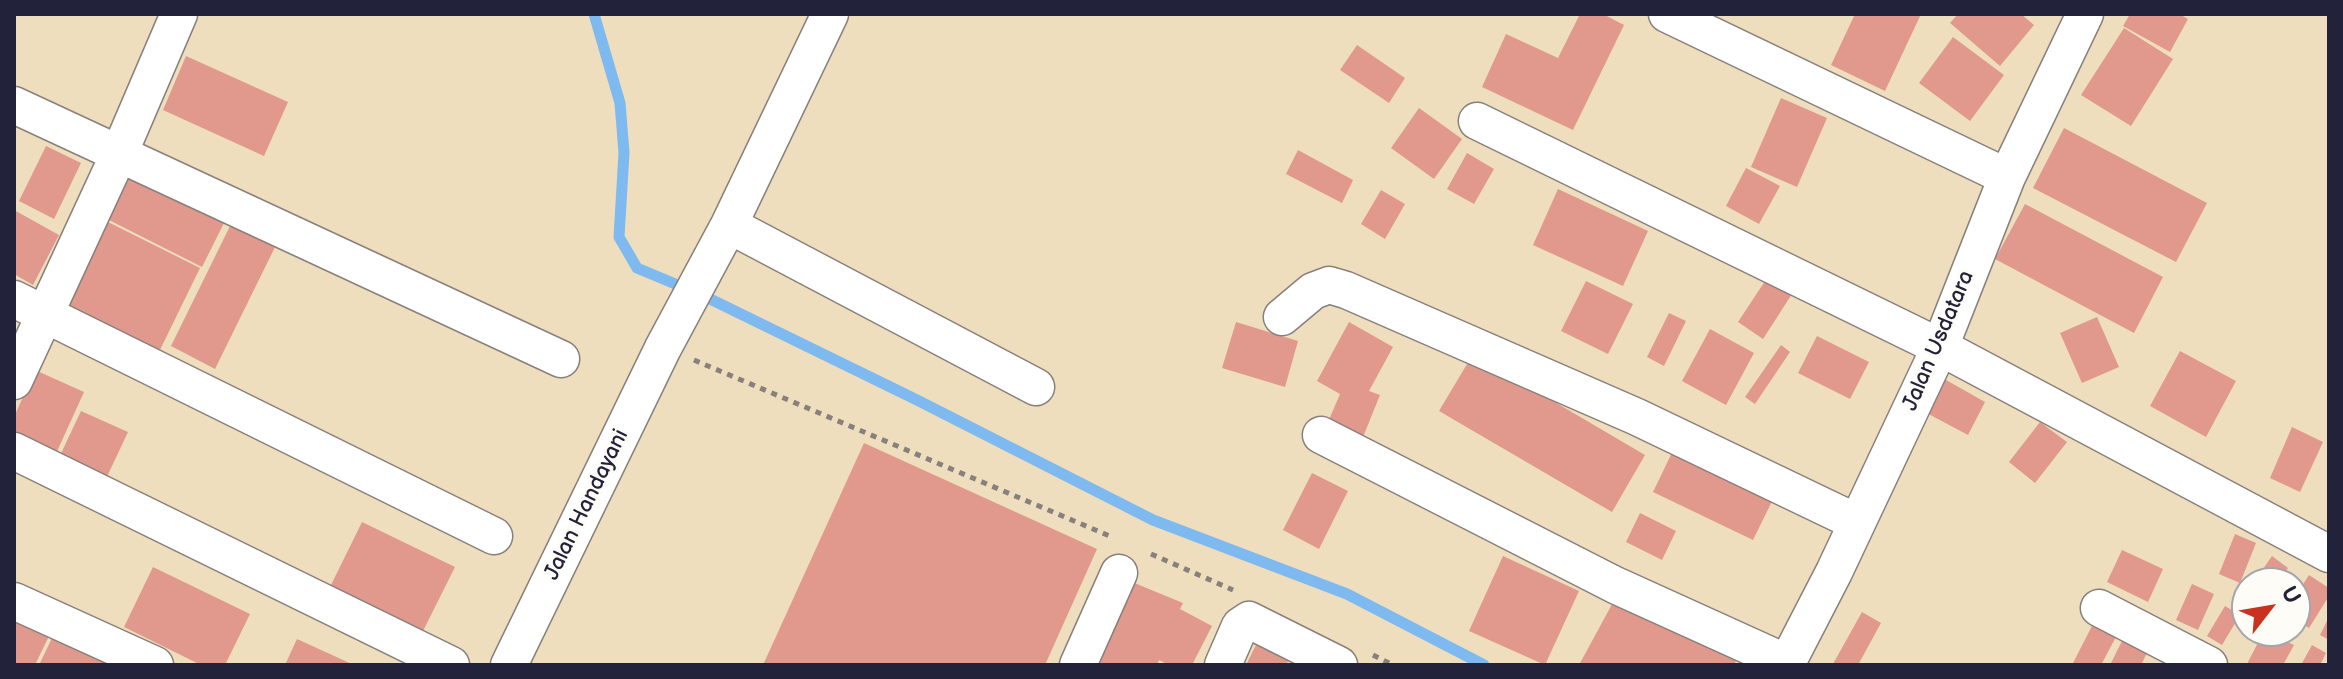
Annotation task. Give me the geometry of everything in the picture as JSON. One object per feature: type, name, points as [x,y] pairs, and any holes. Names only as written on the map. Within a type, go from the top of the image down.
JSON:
[{"type":"street","points":[[14,381],[30,307],[119,154],[179,14]]},
{"type":"street","points":[[830,14],[729,225],[1036,387]]},
{"type":"street","points":[[1667,14],[2007,177]]},
{"type":"street","name":"Jalan Usdatara","points":[[1787,664],[1940,347],[2007,177],[2085,14]]},
{"type":"street","points":[[14,105],[561,359]]},
{"type":"street","points":[[1477,121],[1940,347],[2329,554]]},
{"type":"street","name":"Jalan Handayani","points":[[509,665],[665,346],[729,225]]},
{"type":"street","points":[[1282,317],[1313,291],[1329,285],[1346,290],[1637,417],[1856,522]]},
{"type":"street","points":[[30,307],[494,536]]},
{"type":"street","points":[[1321,435],[1615,585],[1787,664]]},
{"type":"street","points":[[14,451],[451,665]]},
{"type":"street","points":[[1078,665],[1119,556]]},
{"type":"street","points":[[14,601],[155,665]]},
{"type":"street","points":[[1223,665],[1239,607],[1254,622],[1352,658]]},
{"type":"street","points":[[2099,608],[2209,665]]},
{"type":"path","points":[[665,346],[1119,556]]},
{"type":"path","points":[[1148,553],[1239,607]]},
{"type":"path","points":[[1352,658],[1393,665]]},
{"type":"building","points":[[1580,14],[1603,14],[1624,25],[1573,130],[1482,87],[1506,34],[1558,58]]},
{"type":"building","points":[[1855,14],[1921,14],[1885,91],[1831,65]]},
{"type":"building","points":[[1958,14],[2021,14],[2034,25],[2000,66],[1950,23]]},
{"type":"building","points":[[2130,14],[2179,14],[2188,19],[2170,52],[2123,26]]},
{"type":"building","points":[[2124,28],[2173,59],[2131,126],[2081,95]]},
{"type":"building","points":[[1953,37],[2004,75],[1970,121],[1919,83]]},
{"type":"building","points":[[1357,45],[1405,78],[1389,103],[1340,70]]},
{"type":"building","points":[[186,56],[288,102],[264,156],[163,110]]},
{"type":"building","points":[[1781,98],[1827,118],[1797,187],[1751,167]]},
{"type":"building","points":[[1419,108],[1462,139],[1434,179],[1391,148]]},
{"type":"building","points":[[2064,128],[2207,203],[2176,262],[2033,188]]},
{"type":"building","points":[[46,146],[81,163],[54,219],[19,201]]},
{"type":"building","points":[[1298,150],[1353,180],[1342,203],[1286,174]]},
{"type":"building","points":[[1467,153],[1494,169],[1474,204],[1447,189]]},
{"type":"building","points":[[130,164],[228,215],[202,267],[103,217]]},
{"type":"building","points":[[1746,168],[1780,186],[1759,224],[1726,206]]},
{"type":"building","points":[[1558,189],[1648,231],[1623,286],[1533,245]]},
{"type":"building","points":[[1381,190],[1405,204],[1385,239],[1361,224]]},
{"type":"building","points":[[2025,204],[2163,277],[2134,333],[1995,259]]},
{"type":"building","points":[[14,210],[59,235],[33,285],[14,274]]},
{"type":"building","points":[[100,218],[200,268],[158,354],[57,304]]},
{"type":"building","points":[[232,222],[277,243],[215,369],[171,346]]},
{"type":"building","points":[[1767,278],[1792,294],[1763,339],[1738,322]]},
{"type":"building","points":[[1586,281],[1633,304],[1608,354],[1561,331]]},
{"type":"building","points":[[1669,313],[1686,321],[1664,366],[1647,357]]},
{"type":"building","points":[[2097,317],[2119,367],[2082,383],[2060,333]]},
{"type":"building","points":[[1236,322],[1298,341],[1285,387],[1222,368]]},
{"type":"building","points":[[1349,322],[1393,347],[1369,391],[1380,395],[1363,437],[1328,422],[1340,394],[1317,381]]},
{"type":"building","points":[[1710,329],[1754,353],[1726,405],[1682,381]]},
{"type":"building","points":[[1817,336],[1869,362],[1850,399],[1798,373]]},
{"type":"building","points":[[1781,345],[1790,352],[1755,404],[1745,397]]},
{"type":"building","points":[[2180,351],[2236,381],[2206,437],[2150,406]]},
{"type":"building","points":[[1473,354],[1645,455],[1612,512],[1439,411]]},
{"type":"building","points":[[35,370],[84,392],[54,458],[14,439],[14,417]]},
{"type":"building","points":[[1939,376],[1985,402],[1968,435],[1921,410]]},
{"type":"building","points":[[81,411],[128,432],[104,483],[57,462]]},
{"type":"building","points":[[2040,422],[2067,442],[2035,483],[2009,462]]},
{"type":"building","points":[[2292,427],[2323,442],[2300,492],[2270,478]]},
{"type":"building","points":[[1679,438],[1779,487],[1753,540],[1653,492]]},
{"type":"building","points":[[864,443],[1097,549],[1045,665],[763,665]]},
{"type":"building","points":[[1312,473],[1348,491],[1319,549],[1283,530]]},
{"type":"building","points":[[1640,513],[1676,531],[1662,560],[1626,542]]},
{"type":"building","points":[[362,522],[455,567],[423,631],[331,585]]},
{"type":"building","points":[[2235,534],[2256,543],[2246,567],[2231,567],[2231,579],[2219,574]]},
{"type":"building","points":[[2122,550],[2163,569],[2148,602],[2107,582]]},
{"type":"building","points":[[1503,556],[1579,591],[1545,665],[1469,631]]},
{"type":"building","points":[[2272,556],[2287,567],[2264,567]]},
{"type":"building","points":[[153,567],[250,614],[225,665],[201,665],[124,627]]},
{"type":"building","points":[[2311,576],[2329,588],[2329,596],[2311,625]]},
{"type":"building","points":[[1132,582],[1183,603],[1180,609],[1212,626],[1192,665],[1169,665],[1159,660],[1157,665],[1098,665]]},
{"type":"building","points":[[2192,584],[2214,594],[2198,630],[2176,620]]},
{"type":"building","points":[[1617,595],[1736,661],[1734,665],[1579,665]]},
{"type":"building","points":[[2225,606],[2231,610],[2231,630],[2222,645],[2207,636]]},
{"type":"building","points":[[1862,612],[1881,623],[1858,665],[1834,665],[1833,664]]},
{"type":"building","points":[[14,614],[51,632],[35,665],[14,665]]},
{"type":"building","points":[[2329,617],[2329,640],[2320,635]]},
{"type":"building","points":[[2094,622],[2117,635],[2101,665],[2072,665]]},
{"type":"building","points":[[2125,635],[2150,647],[2141,665],[2110,665]]},
{"type":"building","points":[[53,636],[112,665],[39,665]]},
{"type":"building","points":[[297,639],[354,665],[285,665]]},
{"type":"building","points":[[1256,645],[1288,661],[1286,665],[1246,665]]},
{"type":"building","points":[[2256,647],[2293,647],[2283,665],[2247,664]]},
{"type":"building","points":[[2311,647],[2326,653],[2320,665],[2301,665]]},
{"type":"waterway","points":[[594,14],[620,103],[624,153],[619,237],[637,268],[704,296],[917,400],[1153,520],[1347,594],[1484,665]]}]
